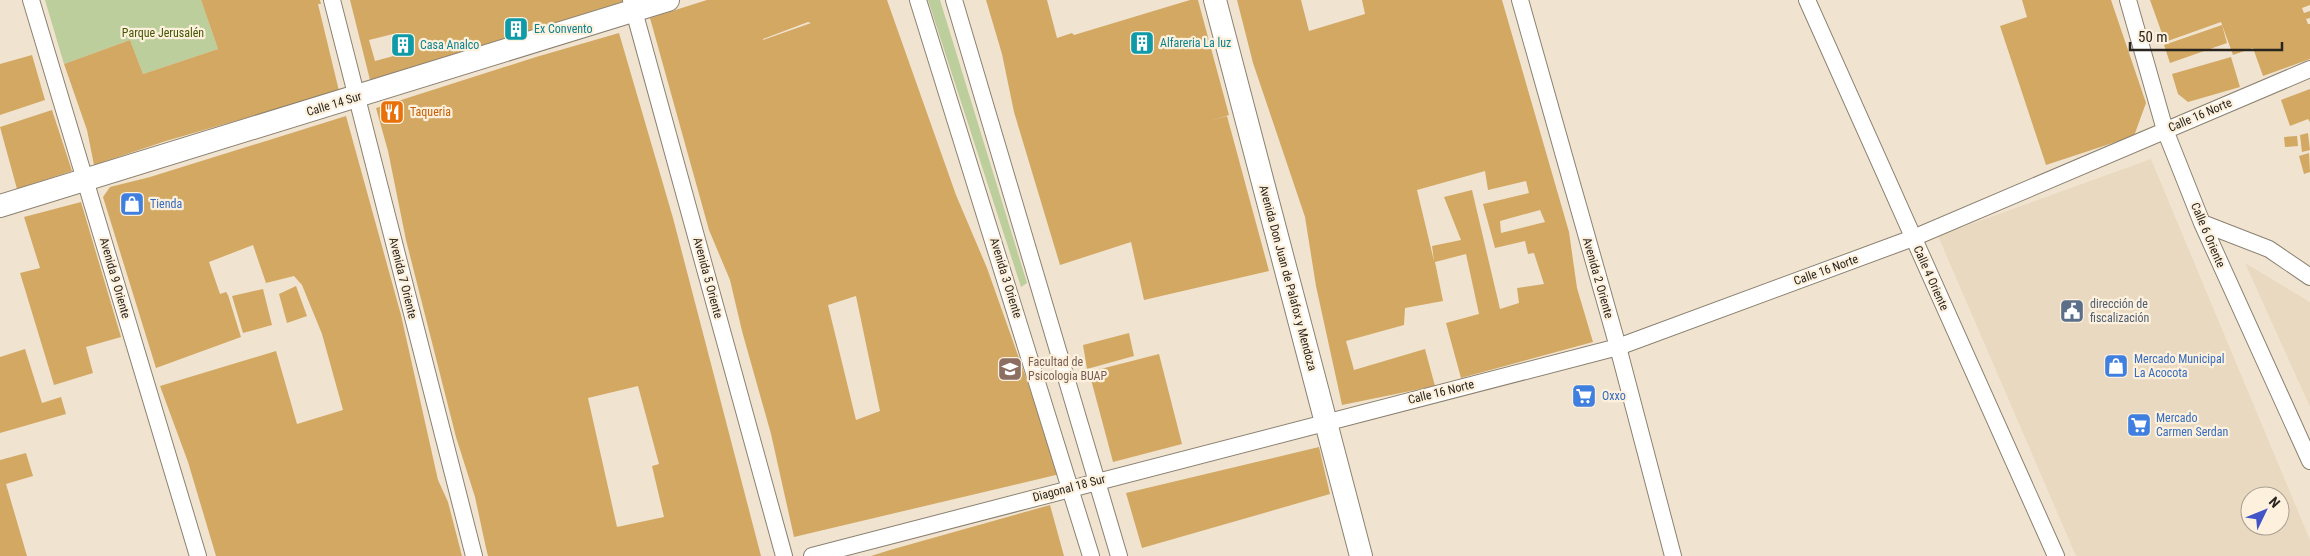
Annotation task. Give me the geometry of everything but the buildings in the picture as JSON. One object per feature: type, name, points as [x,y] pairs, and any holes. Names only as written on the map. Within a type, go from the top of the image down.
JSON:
[{"type":"main road","name":"Calle 14 Sur","points":[[0,206],[86,178],[358,97],[633,5],[668,0]]},
{"type":"main road","name":"Avenida Don Juan de Palafox y Mendoza","points":[[1215,0],[1360,556]]},
{"type":"street","name":"Avenida 9 Oriente","points":[[31,0],[198,556]]},
{"type":"street","name":"Avenida 7 Oriente","points":[[332,0],[474,556]]},
{"type":"street","name":"Avenida 3 Oriente","points":[[918,0],[1072,488],[1091,556]]},
{"type":"street","points":[[954,0],[1119,556]]},
{"type":"street","name":"Avenida 2 Oriente","points":[[1520,0],[1618,347],[1673,556]]},
{"type":"street","name":"Calle 4 Oriente","points":[[1807,0],[2056,556]]},
{"type":"street","name":"Calle 6 Oriente","points":[[2128,0],[2165,130],[2202,223],[2310,462]]},
{"type":"street","name":"Avenida 5 Oriente","points":[[633,5],[784,556]]},
{"type":"street","name":"Calle 16 Norte","points":[[1326,422],[1618,347],[1913,238],[2310,69]]},
{"type":"street","points":[[2202,223],[2269,249],[2310,277]]},
{"type":"street","name":"Diagonal 18 Sur","points":[[812,556],[1326,422]]},
{"type":"shaded area","name":"Mercado Municipal La Acocota","points":[[2151,159],[2287,486],[2240,486],[2240,536],[2290,536],[2290,492],[2310,540],[2310,556],[2076,556],[1938,236]]},
{"type":"shaded area","points":[[2245,263],[2310,302],[2310,407]]},
{"type":"green space","name":"Parque Jerusalén","points":[[45,0],[201,0],[218,49],[143,74],[130,40],[64,64]]},
{"type":"green space","points":[[928,0],[940,0],[1027,283],[1021,287]]},
{"type":"place","name":"Ex Convento","points":[[516,29]]},
{"type":"place","name":"Alfareria La luz","points":[[1142,43]]},
{"type":"place","name":"Casa Analco","points":[[403,45]]},
{"type":"place","name":"Taqueria","points":[[392,112]]},
{"type":"place","name":"Tienda","points":[[132,204]]},
{"type":"place","name":"dirección de fiscalización","points":[[2072,311]]},
{"type":"place","name":"Mercado Municipal La Acocota","points":[[2116,366]]},
{"type":"place","name":"Facultad de Psicologia BUAP","points":[[1010,369]]},
{"type":"place","name":"Oxxo","points":[[1584,396]]},
{"type":"place","name":"Mercado Carmen Serdan","points":[[2139,425]]}]
